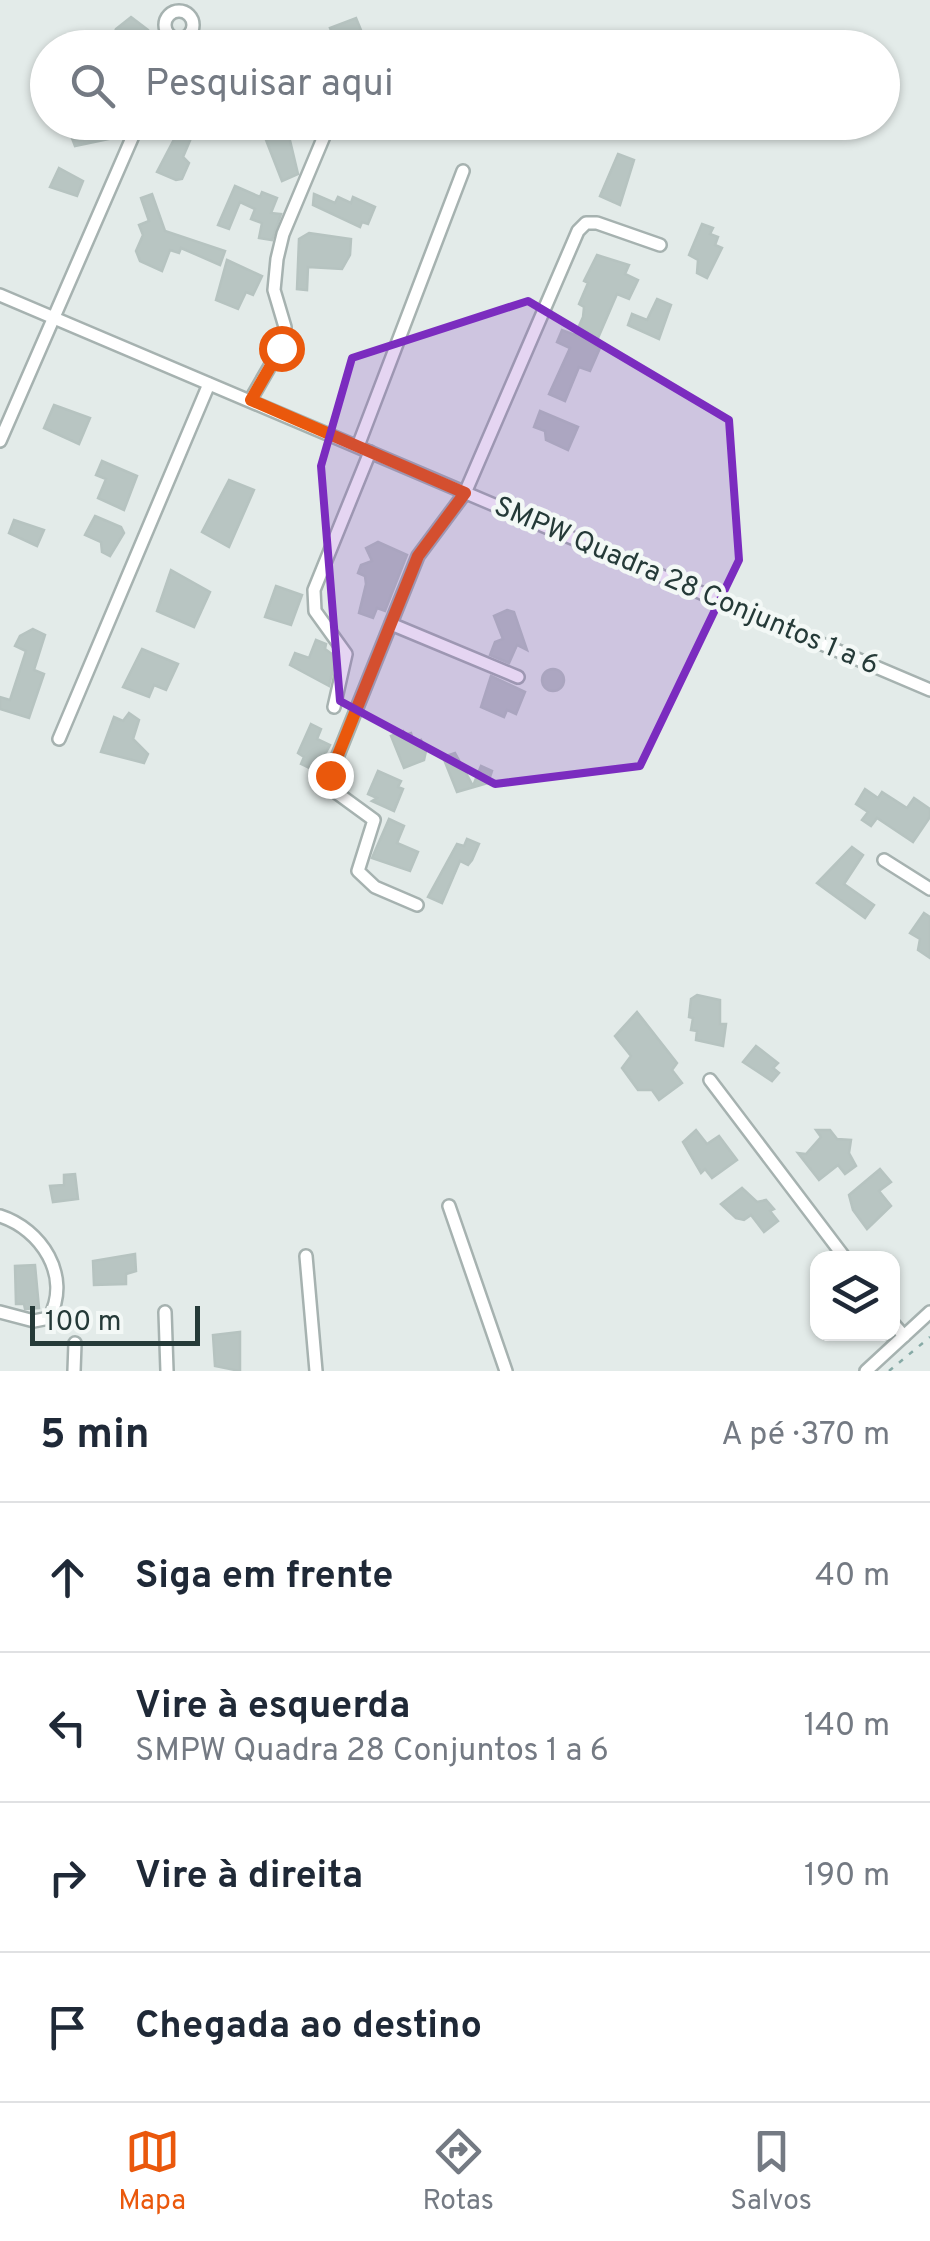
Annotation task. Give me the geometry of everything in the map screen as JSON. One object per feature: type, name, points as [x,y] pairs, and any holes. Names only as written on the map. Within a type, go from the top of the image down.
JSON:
[{"type":"street","points":[[0,442],[131,140]]},
{"type":"street","points":[[251,400],[284,342],[274,290],[277,259],[283,234],[322,140]]},
{"type":"street","points":[[358,446],[463,171]]},
{"type":"street","points":[[418,905],[364,880],[358,870],[374,820],[331,786],[330,775],[422,548],[465,493],[578,231],[586,223],[597,224],[660,245]]},
{"type":"street","name":"SMPW Quadra 28 Conjuntos 1 a 6","points":[[0,295],[930,690]]},
{"type":"street","points":[[59,740],[210,384]]},
{"type":"street","points":[[334,707],[346,654],[316,611],[314,590],[370,452]]},
{"type":"street","points":[[391,624],[518,677]]},
{"type":"street","points":[[884,860],[930,889]]},
{"type":"street","points":[[710,1080],[840,1251]]},
{"type":"street","points":[[449,1206],[506,1371]]},
{"type":"street","points":[[0,1216],[35,1233],[54,1269],[56,1304],[49,1318],[34,1322],[0,1312]]},
{"type":"street","points":[[306,1256],[316,1371]]},
{"type":"street","points":[[165,1312],[167,1371]]},
{"type":"street","points":[[866,1371],[930,1312]]},
{"type":"street","points":[[900,1331],[904,1336]]},
{"type":"street","points":[[74,1371],[76,1343]]},
{"type":"street","points":[[854,1371],[878,1358]]},
{"type":"path","points":[[889,1371],[930,1337]]},
{"type":"highlighted area","points":[[528,301],[729,420],[739,560],[640,766],[495,784],[340,701],[321,466],[352,358]]},
{"type":"building","points":[[131,17],[148,30],[116,30]]},
{"type":"building","points":[[356,18],[361,30],[331,30]]},
{"type":"building","points":[[73,140],[104,140],[75,146]]},
{"type":"building","points":[[174,140],[190,140],[183,157],[189,163],[182,179],[157,172]]},
{"type":"building","points":[[266,140],[290,140],[298,174],[282,181]]},
{"type":"building","points":[[618,154],[634,160],[620,205],[600,196]]},
{"type":"building","points":[[59,168],[83,181],[77,196],[50,187]]},
{"type":"building","points":[[235,186],[260,197],[262,192],[277,198],[271,213],[281,214],[272,240],[259,238],[262,223],[251,219],[255,209],[240,202],[229,229],[218,225]]},
{"type":"building","points":[[152,194],[165,231],[225,251],[220,265],[181,248],[179,253],[170,250],[162,271],[140,261],[136,251],[143,235],[139,225],[149,221],[141,198]]},
{"type":"building","points":[[314,194],[335,203],[338,197],[351,203],[353,197],[375,207],[368,224],[362,222],[360,227],[313,205]]},
{"type":"building","points":[[702,224],[713,228],[710,234],[718,237],[715,245],[722,248],[707,278],[697,273],[698,260],[689,255]]},
{"type":"building","points":[[309,233],[351,239],[350,255],[342,269],[308,267],[307,290],[297,289],[299,239]]},
{"type":"building","points":[[597,255],[629,265],[625,274],[638,280],[629,299],[617,294],[595,345],[600,348],[590,371],[579,367],[565,401],[549,394],[570,348],[557,342],[562,330],[575,335],[583,317],[584,307],[579,304],[588,283],[584,281]]},
{"type":"building","points":[[227,260],[262,276],[253,295],[246,292],[238,309],[216,300]]},
{"type":"building","points":[[657,299],[671,305],[659,339],[628,325],[632,314],[647,320]]},
{"type":"building","points":[[54,405],[90,418],[79,444],[44,428]]},
{"type":"building","points":[[540,411],[578,427],[568,450],[546,440],[545,431],[534,427]]},
{"type":"building","points":[[102,461],[137,476],[124,510],[98,498],[106,479],[96,475]]},
{"type":"building","points":[[229,480],[254,490],[229,547],[202,532]]},
{"type":"building","points":[[95,516],[121,527],[124,533],[110,556],[102,552],[101,542],[85,535]]},
{"type":"building","points":[[14,520],[44,530],[37,546],[9,533]]},
{"type":"building","points":[[378,542],[407,555],[385,611],[377,608],[373,618],[359,613],[366,584],[365,576],[358,573],[361,565],[372,561],[366,548]]},
{"type":"building","points":[[171,570],[210,592],[194,627],[157,611]]},
{"type":"building","points":[[276,586],[302,595],[291,625],[265,617]]},
{"type":"building","points":[[507,610],[514,612],[527,650],[517,645],[509,663],[490,655],[495,642],[503,639],[494,616]]},
{"type":"building","points":[[33,629],[45,635],[34,670],[44,674],[29,718],[0,709],[0,697],[10,700],[26,651],[15,646],[20,636]]},
{"type":"building","points":[[316,640],[326,644],[325,649],[336,657],[329,686],[290,665],[295,653],[309,658]]},
{"type":"building","points":[[142,649],[178,664],[166,690],[154,685],[149,697],[123,687]]},
{"type":"building","points":[[553,669],[561,672],[561,688],[553,691],[545,688],[542,680],[545,672]]},
{"type":"building","points":[[491,676],[525,692],[516,714],[507,710],[504,717],[481,707]]},
{"type":"building","points":[[129,713],[139,720],[133,739],[148,754],[144,763],[101,752],[114,717],[123,721]]},
{"type":"building","points":[[311,724],[321,729],[317,739],[330,745],[316,771],[301,764],[304,757],[298,753]]},
{"type":"building","points":[[403,731],[405,735],[411,733],[414,743],[421,740],[426,751],[424,760],[404,768],[391,736]]},
{"type":"building","points":[[455,753],[473,786],[481,766],[492,771],[488,783],[457,792],[443,757]]},
{"type":"building","points":[[378,771],[401,781],[398,787],[403,789],[394,811],[372,801],[377,798],[368,794]]},
{"type":"building","points":[[865,789],[878,798],[882,792],[907,808],[914,798],[930,809],[930,817],[913,842],[877,818],[871,826],[862,820],[868,812],[856,804]]},
{"type":"building","points":[[389,819],[404,826],[397,843],[418,852],[410,871],[372,858]]},
{"type":"building","points":[[467,839],[479,844],[472,860],[468,865],[460,861],[442,903],[428,897],[457,844],[464,846]]},
{"type":"building","points":[[852,847],[863,855],[844,884],[874,905],[865,918],[817,883]]},
{"type":"building","points":[[924,913],[930,917],[930,958],[918,950],[920,939],[910,933]]},
{"type":"building","points":[[697,995],[720,1000],[720,1024],[726,1024],[723,1046],[696,1040],[697,1031],[691,1030],[693,1018],[689,1017],[691,999]]},
{"type":"building","points":[[637,1012],[677,1063],[672,1070],[682,1083],[659,1100],[652,1090],[638,1090],[622,1068],[631,1056],[615,1036]]},
{"type":"building","points":[[756,1046],[778,1063],[773,1068],[779,1073],[772,1081],[743,1062]]},
{"type":"building","points":[[696,1130],[707,1144],[719,1136],[737,1160],[712,1178],[705,1169],[701,1173],[683,1142]]},
{"type":"building","points":[[816,1130],[830,1130],[837,1139],[851,1140],[849,1153],[856,1166],[845,1174],[838,1165],[819,1180],[798,1153],[806,1154],[821,1137]]},
{"type":"building","points":[[880,1169],[891,1182],[879,1191],[891,1206],[867,1229],[853,1210],[849,1195]]},
{"type":"building","points":[[75,1174],[78,1199],[53,1202],[50,1186],[64,1185],[64,1175]]},
{"type":"building","points":[[742,1188],[757,1202],[766,1200],[774,1209],[770,1211],[778,1221],[764,1232],[751,1215],[744,1220],[736,1218],[721,1204]]},
{"type":"building","points":[[135,1254],[136,1271],[126,1274],[126,1284],[94,1285],[93,1261]]},
{"type":"building","points":[[35,1265],[39,1308],[25,1309],[24,1304],[16,1304],[15,1266]]},
{"type":"building","points":[[240,1332],[240,1371],[215,1366],[213,1335]]},
{"type":"route","points":[[281,348],[251,400],[465,493],[418,556],[330,775]]}]
